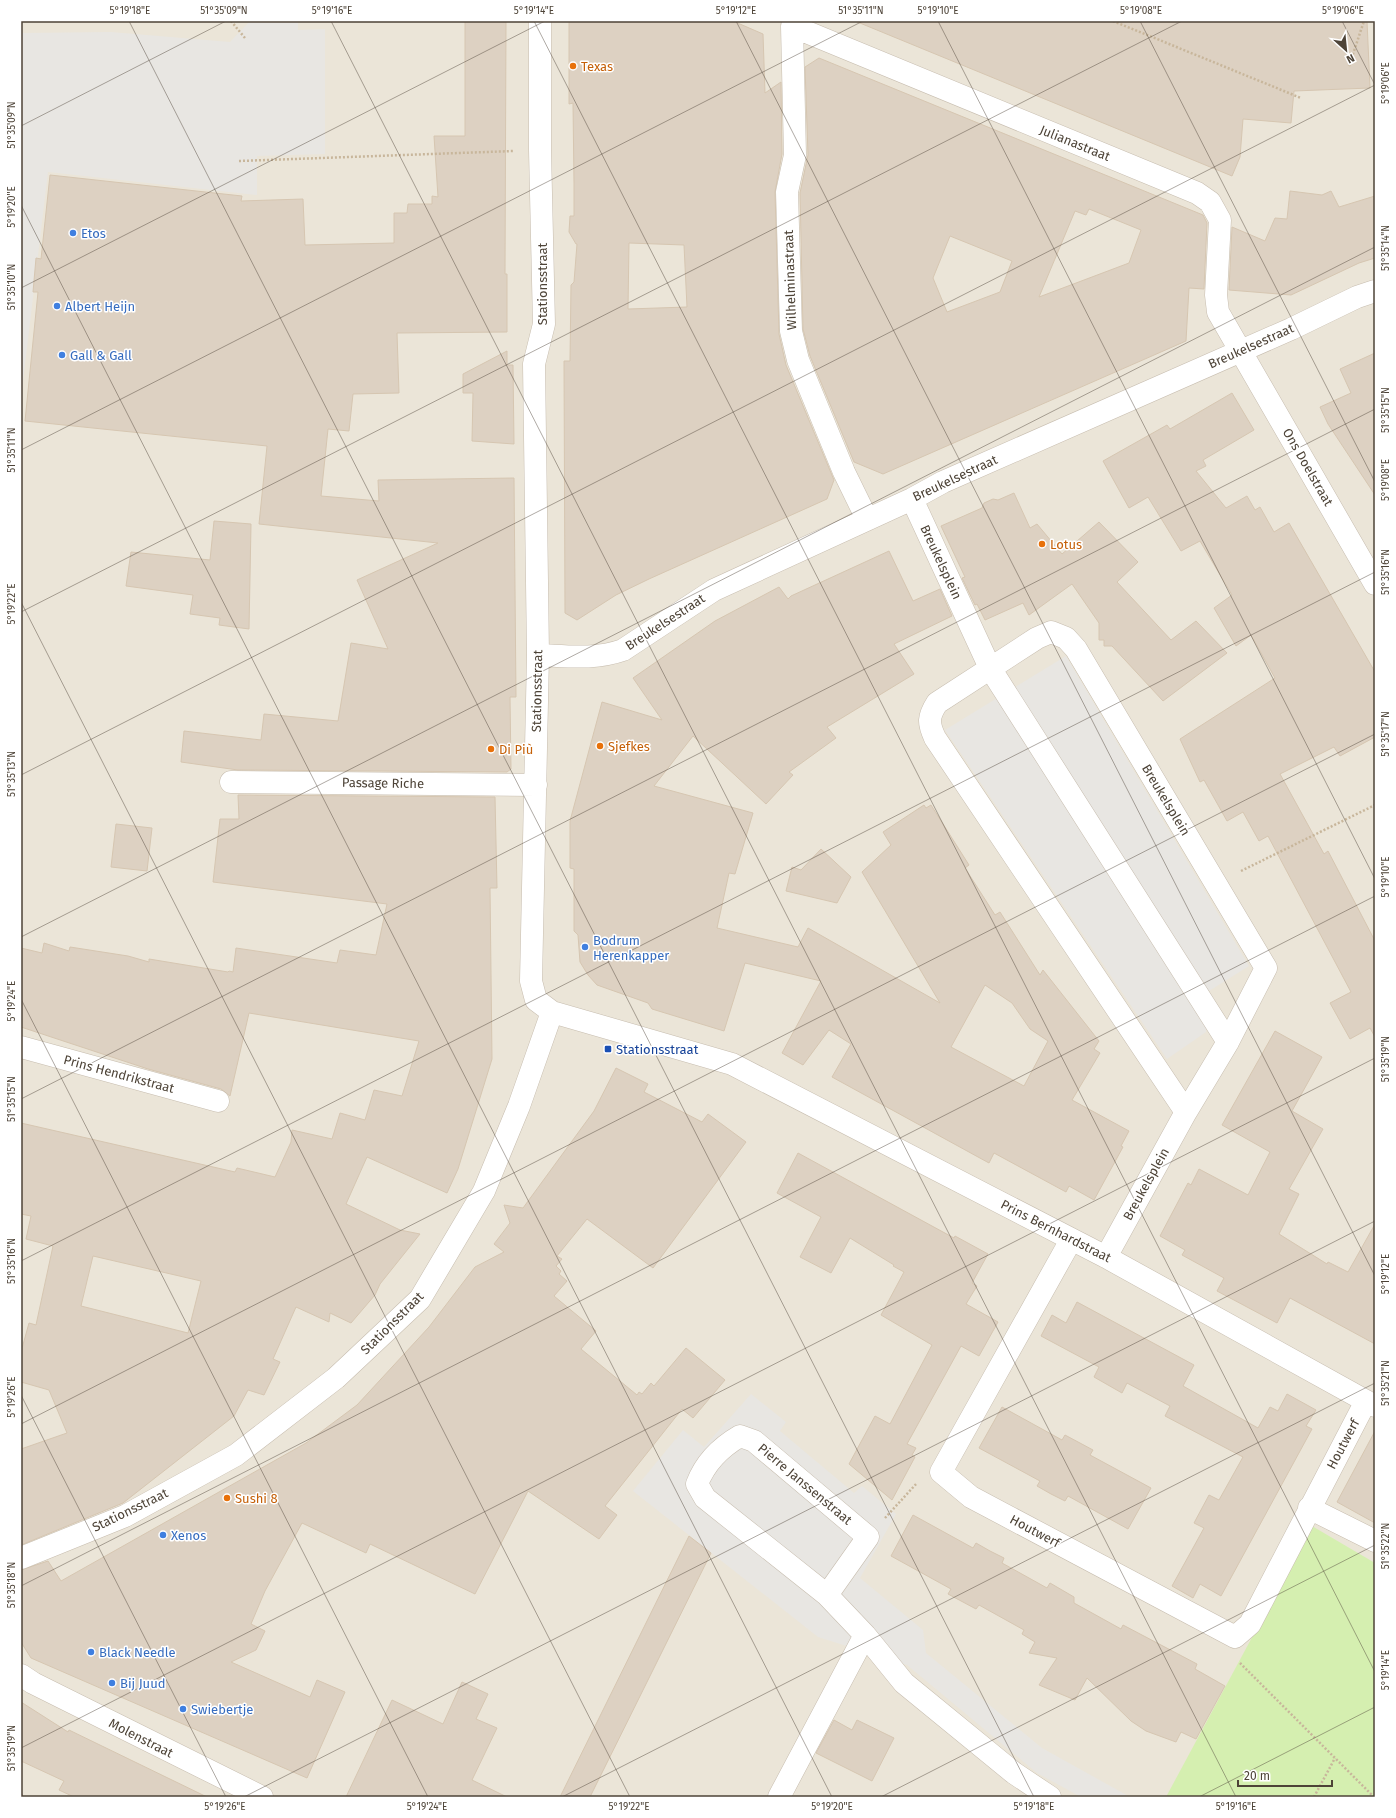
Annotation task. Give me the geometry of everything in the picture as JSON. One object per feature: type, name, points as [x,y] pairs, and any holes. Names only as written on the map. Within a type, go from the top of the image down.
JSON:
[{"type":"street","name":"Stationsstraat","points":[[21,1558],[126,1516],[236,1455],[336,1378],[420,1299],[484,1191],[520,1106],[552,1012],[536,1000],[531,981],[538,654],[534,364],[544,324],[540,150],[540,21]]},
{"type":"street","name":"Julianastraat","points":[[792,26],[1197,193],[1210,202],[1220,220],[1216,295],[1218,312],[1241,351]]},
{"type":"street","name":"Wilhelminastraat","points":[[792,26],[795,155],[787,192],[791,331],[798,360],[844,472],[867,519]]},
{"type":"street","name":"Breukelsestraat","points":[[538,654],[589,657],[608,655],[623,650],[714,590],[912,499],[943,482],[1241,351],[1357,297],[1375,291]]},
{"type":"street","name":"Ons Doelstraat","points":[[1241,351],[1375,584]]},
{"type":"street","name":"Breukelsplein","points":[[912,499],[990,668],[1228,1042]]},
{"type":"street","name":"Breukelsplein","points":[[1106,1256],[1186,1112],[1228,1042],[1266,968],[1076,648],[1066,638],[1051,632],[1037,638],[937,703],[930,714],[930,726],[934,738],[1186,1112]]},
{"type":"street","name":"Passage Riche","points":[[231,782],[536,785]]},
{"type":"street","name":"Prins Bernhardstraat","points":[[552,1012],[732,1064],[1071,1240],[1106,1256],[1371,1404]]},
{"type":"street","name":"Prins Hendrikstraat","points":[[21,1047],[218,1101]]},
{"type":"street","points":[[942,1472],[1071,1240]]},
{"type":"street","name":"Houtwerf","points":[[942,1472],[971,1497],[1235,1637],[1250,1624],[1309,1508],[1371,1404]]},
{"type":"street","name":"Pierre Janssenstraat","points":[[868,1537],[754,1441],[740,1436],[727,1444],[702,1470],[697,1484],[705,1498],[827,1595],[865,1635],[904,1683],[1014,1774],[1050,1797]]},
{"type":"street","points":[[1309,1508],[1375,1540]]},
{"type":"street","points":[[827,1595],[868,1537]]},
{"type":"street","points":[[779,1797],[865,1635]]},
{"type":"street","name":"Molenstraat","points":[[21,1675],[40,1687],[262,1797]]},
{"type":"path","points":[[231,21],[245,38]]},
{"type":"path","points":[[1113,21],[1301,98]]},
{"type":"path","points":[[1349,66],[1364,21]]},
{"type":"path","points":[[239,161],[540,150]]},
{"type":"path","points":[[1216,885],[1375,805]]},
{"type":"path","points":[[868,1537],[926,1474],[942,1472]]},
{"type":"path","points":[[1235,1637],[1235,1659],[1374,1797]]},
{"type":"path","points":[[1314,1797],[1335,1758]]},
{"type":"shaded area","points":[[21,21],[1375,21],[1375,1797],[21,1797]]},
{"type":"shaded area","points":[[250,21],[298,21],[298,30],[325,29],[325,154],[257,156],[257,195],[48,172],[21,398],[21,33],[111,32],[230,42]]},
{"type":"shaded area","points":[[1066,656],[1249,966],[1209,991],[1206,1032],[1167,1059],[945,730]]},
{"type":"shaded area","points":[[751,1394],[786,1422],[780,1431],[854,1493],[862,1486],[896,1514],[860,1578],[923,1630],[926,1653],[1042,1748],[1130,1797],[1081,1797],[1037,1773],[907,1665],[818,1637],[633,1491],[683,1430],[704,1447]]},
{"type":"green space","points":[[1312,1526],[1375,1563],[1375,1797],[1166,1797]]},
{"type":"building","points":[[465,21],[506,21],[505,274],[507,274],[507,332],[397,333],[399,393],[353,394],[349,431],[328,429],[321,496],[379,501],[378,480],[514,478],[516,697],[510,697],[511,769],[507,772],[238,770],[181,762],[184,731],[261,740],[264,714],[338,721],[351,643],[388,649],[357,580],[438,543],[259,524],[267,446],[25,421],[38,292],[33,292],[36,258],[41,259],[50,175],[242,196],[241,201],[303,199],[305,245],[394,243],[394,213],[407,213],[408,204],[432,204],[432,196],[438,197],[434,136],[465,136]]},
{"type":"building","points":[[569,21],[733,21],[763,34],[765,93],[781,82],[782,154],[775,192],[779,334],[786,365],[834,480],[827,499],[649,579],[616,595],[577,620],[565,613],[564,361],[570,361],[571,285],[574,282],[577,244],[569,232],[570,216],[574,216],[574,183],[573,103],[569,104]],"holes":[[[629,243],[684,245],[687,307],[628,309]]]},
{"type":"building","points":[[855,21],[1367,21],[1370,88],[1294,91],[1291,123],[1243,119],[1240,157],[1232,176]]},
{"type":"building","points":[[819,58],[1203,215],[1207,223],[1204,289],[1189,288],[1186,341],[883,474],[854,462],[810,356],[803,329],[800,193],[808,155],[805,67]],"holes":[[[1089,209],[1141,230],[1129,263],[1039,297],[1075,211],[1086,215]],[[950,236],[1012,261],[1000,292],[947,312],[933,278]]]},
{"type":"building","points":[[1290,191],[1322,195],[1331,191],[1339,207],[1375,196],[1375,258],[1359,263],[1291,295],[1229,290],[1232,227],[1265,241],[1275,218],[1287,219]]},
{"type":"building","points":[[507,351],[507,365],[513,365],[514,444],[472,441],[473,393],[463,393],[463,374]]},
{"type":"building","points":[[1375,353],[1375,495],[1328,424],[1320,407],[1351,393],[1340,369]]},
{"type":"building","points":[[1232,393],[1254,430],[1203,460],[1206,466],[1196,471],[1226,508],[1247,496],[1255,510],[1260,507],[1274,532],[1289,523],[1375,672],[1375,737],[1340,756],[1334,747],[1280,774],[1324,854],[1328,851],[1375,941],[1375,1037],[1370,1028],[1350,1039],[1330,1003],[1351,992],[1268,836],[1259,841],[1243,812],[1227,821],[1204,780],[1200,782],[1180,739],[1275,678],[1251,635],[1236,646],[1214,608],[1232,595],[1200,541],[1181,551],[1148,497],[1129,508],[1103,461],[1167,425],[1170,429]]},
{"type":"building","points":[[1014,493],[1030,528],[1037,524],[1062,554],[1099,522],[1138,562],[1117,582],[1171,640],[1196,621],[1227,653],[1163,701],[1112,646],[1104,646],[1104,640],[1099,640],[1099,623],[1072,584],[1029,615],[1023,603],[985,620],[977,604],[975,605],[962,578],[965,577],[941,526],[982,508],[984,503],[993,499],[998,500]]},
{"type":"building","points":[[214,521],[251,524],[249,629],[219,625],[220,618],[190,614],[193,595],[126,586],[131,552],[210,560]]},
{"type":"building","points":[[889,551],[913,601],[940,589],[952,616],[894,644],[914,674],[827,727],[836,738],[789,772],[793,775],[766,804],[693,736],[654,786],[753,813],[735,874],[729,873],[717,928],[798,947],[808,928],[940,1003],[862,872],[891,845],[883,832],[924,805],[926,808],[931,805],[969,865],[965,868],[995,915],[1000,912],[1040,975],[1043,970],[1099,1041],[1094,1049],[1100,1053],[1072,1100],[1129,1131],[1121,1146],[1123,1147],[1094,1200],[1069,1186],[1066,1192],[994,1153],[989,1163],[832,1077],[851,1044],[829,1030],[803,1065],[782,1053],[821,981],[745,963],[724,1031],[652,1009],[648,1003],[597,985],[588,975],[580,962],[578,935],[574,931],[574,869],[570,868],[570,821],[602,702],[662,720],[633,678],[715,621],[779,587],[788,599],[791,596]],"holes":[[[985,985],[1012,1003],[1030,1029],[1048,1041],[1024,1086],[951,1047]]]},
{"type":"building","points":[[238,795],[495,797],[497,888],[490,888],[492,1059],[458,1169],[447,1193],[367,1157],[346,1204],[400,1230],[420,1234],[380,1284],[375,1295],[351,1323],[330,1313],[329,1322],[296,1307],[273,1359],[280,1362],[264,1395],[248,1390],[234,1416],[123,1503],[21,1545],[21,1449],[67,1433],[49,1390],[21,1382],[21,1352],[29,1323],[36,1325],[53,1246],[26,1239],[31,1216],[21,1214],[21,1123],[235,1172],[237,1168],[275,1177],[291,1142],[292,1130],[332,1139],[340,1113],[365,1120],[374,1090],[402,1096],[419,1041],[249,1013],[230,1096],[221,1089],[148,1069],[21,1027],[21,948],[42,953],[44,943],[69,951],[70,947],[128,956],[149,962],[149,959],[228,972],[233,972],[236,948],[337,963],[340,950],[376,955],[387,904],[213,882],[220,819],[239,819]],"holes":[[[93,1256],[201,1281],[188,1333],[81,1306]]]},
{"type":"building","points":[[116,824],[152,828],[147,871],[111,867]]},
{"type":"building","points":[[821,849],[851,877],[837,903],[786,891],[792,867],[801,870]]},
{"type":"building","points":[[1275,1031],[1322,1057],[1292,1111],[1323,1129],[1289,1189],[1299,1194],[1279,1234],[1327,1264],[1328,1262],[1348,1272],[1375,1224],[1375,1344],[1290,1298],[1277,1323],[1217,1291],[1224,1278],[1182,1255],[1185,1250],[1160,1236],[1188,1183],[1191,1185],[1199,1169],[1248,1195],[1270,1152],[1222,1125]]},
{"type":"building","points":[[616,1068],[648,1084],[644,1092],[702,1122],[708,1114],[746,1142],[653,1268],[587,1219],[557,1256],[562,1259],[556,1266],[561,1271],[559,1274],[567,1281],[554,1296],[596,1331],[581,1349],[637,1395],[639,1392],[642,1394],[651,1383],[654,1386],[686,1348],[725,1380],[693,1418],[682,1409],[605,1506],[617,1515],[599,1539],[528,1491],[475,1594],[370,1544],[366,1553],[302,1523],[265,1591],[251,1624],[265,1631],[256,1650],[231,1662],[310,1697],[317,1680],[345,1692],[307,1778],[31,1658],[21,1642],[21,1570],[48,1561],[61,1581],[306,1443],[357,1405],[429,1327],[475,1267],[504,1252],[494,1244],[510,1223],[504,1205],[523,1208],[594,1111]]},
{"type":"building","points":[[798,1153],[954,1238],[955,1236],[988,1254],[972,1283],[977,1286],[966,1304],[998,1322],[979,1356],[961,1346],[907,1444],[916,1448],[912,1455],[915,1457],[892,1500],[849,1464],[875,1416],[890,1424],[932,1345],[881,1315],[904,1272],[893,1266],[894,1265],[850,1238],[831,1273],[800,1257],[821,1217],[777,1193]]},
{"type":"building","points":[[1077,1302],[1194,1365],[1183,1386],[1258,1428],[1270,1407],[1278,1411],[1287,1394],[1316,1410],[1306,1426],[1312,1429],[1221,1596],[1200,1584],[1193,1598],[1172,1586],[1204,1528],[1194,1523],[1209,1495],[1219,1500],[1243,1457],[1165,1416],[1170,1406],[1127,1383],[1122,1393],[1094,1377],[1099,1367],[1041,1336],[1052,1315],[1066,1323]]},
{"type":"building","points":[[1002,1407],[1062,1440],[1065,1435],[1093,1450],[1090,1455],[1151,1488],[1128,1529],[1068,1496],[1065,1501],[1051,1494],[1037,1486],[1040,1481],[979,1448]]},
{"type":"building","points":[[1375,1431],[1375,1523],[1337,1502]]},
{"type":"building","points":[[913,1515],[973,1548],[976,1543],[1004,1558],[1002,1563],[1047,1588],[1050,1583],[1074,1597],[1074,1603],[1121,1629],[1123,1625],[1197,1664],[1195,1669],[1225,1686],[1196,1739],[1181,1732],[1176,1742],[1146,1731],[1131,1721],[1087,1678],[1075,1700],[1039,1685],[1057,1658],[1029,1653],[1035,1642],[1022,1634],[1024,1630],[979,1605],[976,1609],[948,1594],[951,1589],[891,1556]]},
{"type":"building","points":[[689,1536],[711,1553],[590,1797],[560,1797]]},
{"type":"building","points":[[462,1682],[488,1694],[476,1719],[497,1728],[472,1780],[507,1797],[346,1797],[392,1700],[443,1724]]},
{"type":"building","points":[[21,1702],[68,1732],[69,1730],[207,1797],[74,1797],[59,1790],[64,1781],[21,1761]]},
{"type":"building","points":[[834,1720],[852,1730],[857,1720],[894,1738],[872,1781],[816,1753]]},
{"type":"place","name":"Texas","points":[[573,66]]},
{"type":"place","name":"Etos","points":[[73,233]]},
{"type":"place","name":"Albert Heijn","points":[[57,306]]},
{"type":"place","name":"Gall & Gall","points":[[62,355]]},
{"type":"place","name":"Lotus","points":[[1042,544]]},
{"type":"place","name":"Sjefkes","points":[[600,746]]},
{"type":"place","name":"Di Più","points":[[491,749]]},
{"type":"place","name":"Bodrum Herenkapper","points":[[585,947]]},
{"type":"place","name":"Stationsstraat","points":[[608,1049]]},
{"type":"place","name":"Sushi 8","points":[[227,1498]]},
{"type":"place","name":"Xenos","points":[[163,1535]]},
{"type":"place","name":"Black Needle","points":[[91,1652]]},
{"type":"place","name":"Bij Juud","points":[[112,1683]]},
{"type":"place","name":"Swiebertje","points":[[183,1709]]}]
